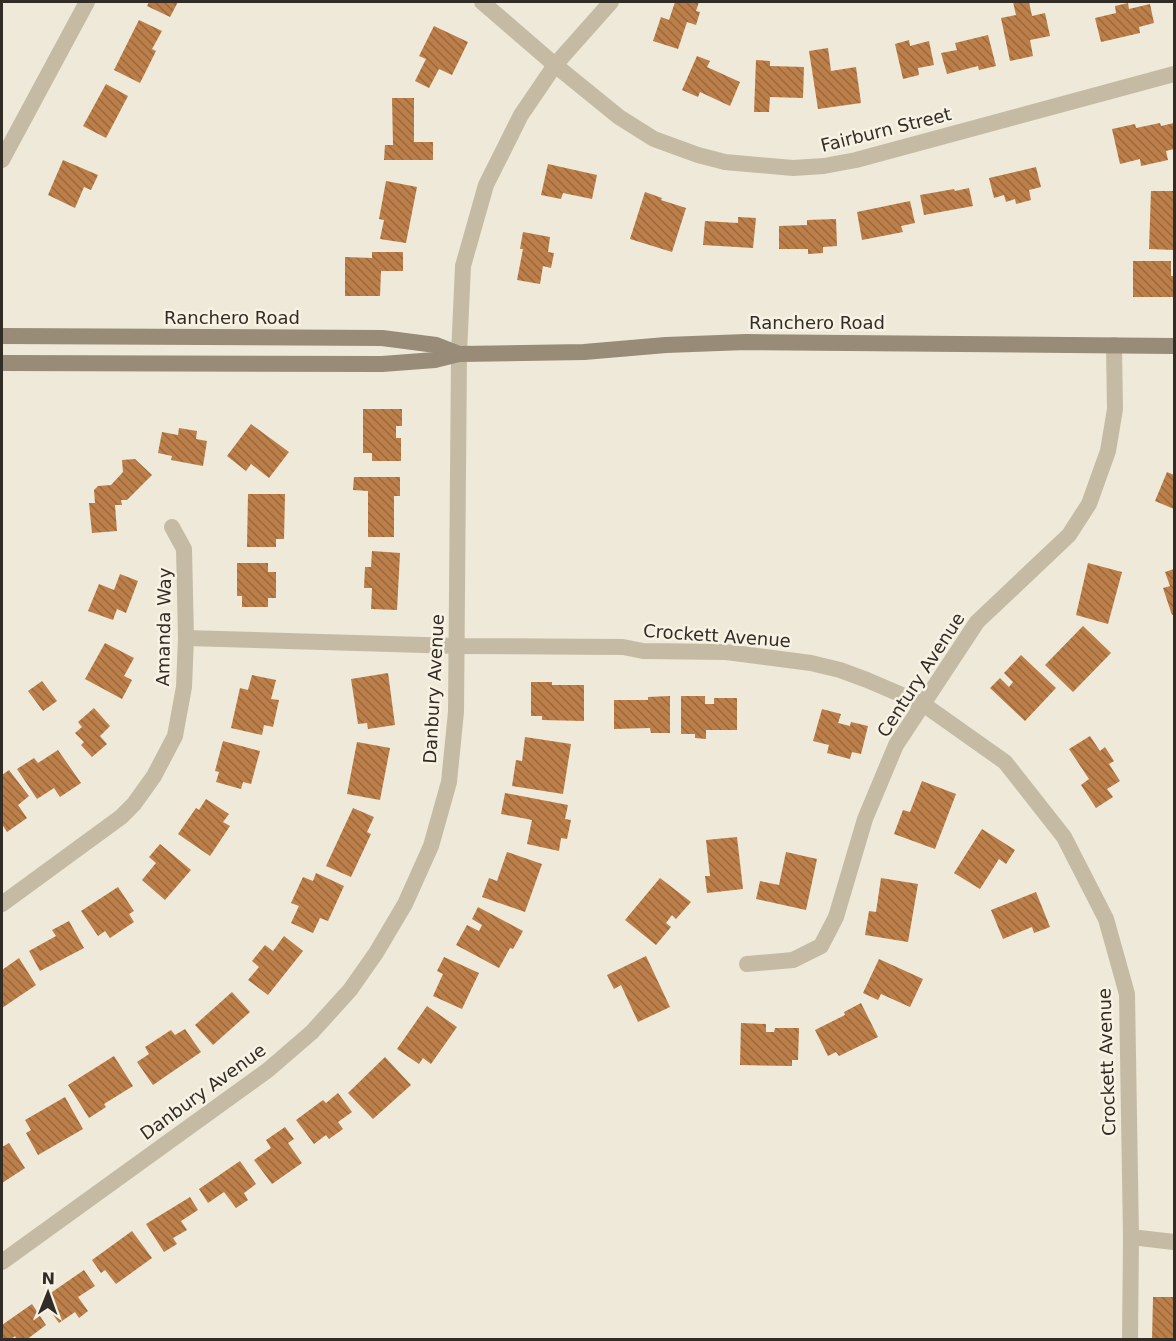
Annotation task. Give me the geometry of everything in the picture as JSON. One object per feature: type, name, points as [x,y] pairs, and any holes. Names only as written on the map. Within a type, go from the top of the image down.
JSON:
[{"type":"main road","name":"Ranchero Road","points":[[2,336],[382,338],[436,345],[459,354]]},
{"type":"main road","name":"Ranchero Road","points":[[2,363],[381,364],[435,360],[459,354],[584,352],[666,345],[746,342],[1174,346]]},
{"type":"street","points":[[2,160],[87,2]]},
{"type":"street","name":"Fairburn Street","points":[[482,2],[619,117],[654,139],[725,162],[793,168],[824,166],[856,160],[1174,74]]},
{"type":"street","name":"Danbury Avenue","points":[[2,1262],[268,1070],[312,1032],[350,990],[376,953],[405,904],[431,846],[449,782],[456,712],[459,354],[463,266],[486,185],[521,115],[555,65],[610,2]]},
{"type":"street","name":"Century Avenue","points":[[747,964],[793,960],[821,946],[836,918],[865,819],[896,745],[977,622],[1069,536],[1089,504],[1108,452],[1115,409],[1114,345]]},
{"type":"street","name":"Amanda Way","points":[[2,904],[121,817],[134,804],[154,776],[175,736],[184,687],[186,638],[184,549],[172,527]]},
{"type":"street","name":"Crockett Avenue","points":[[186,638],[458,646],[623,647],[643,651],[726,652],[811,663],[840,670],[923,704],[1005,762],[1064,837],[1106,919],[1127,994],[1131,1237],[1130,1340]]},
{"type":"street","points":[[1131,1237],[1174,1242]]},
{"type":"building","points":[[149,2],[178,2],[170,17],[147,6]]},
{"type":"building","points":[[675,2],[699,2],[696,11],[700,12],[696,25],[687,22],[678,49],[653,41],[661,17],[669,20]]},
{"type":"building","points":[[1013,2],[1029,2],[1032,16],[1045,13],[1050,36],[1030,40],[1033,56],[1010,61],[1001,18],[1016,15]]},
{"type":"building","points":[[1128,3],[1129,9],[1150,4],[1154,23],[1139,27],[1140,33],[1101,42],[1095,18],[1116,13],[1115,6]]},
{"type":"building","points":[[139,20],[162,31],[152,49],[156,51],[140,83],[114,70]]},
{"type":"building","points":[[434,26],[468,42],[452,75],[439,69],[429,88],[415,81],[426,59],[419,56]]},
{"type":"building","points":[[988,35],[996,66],[979,70],[978,66],[947,74],[941,53],[957,50],[955,43]]},
{"type":"building","points":[[909,40],[910,46],[929,41],[934,65],[918,68],[919,75],[903,79],[895,44]]},
{"type":"building","points":[[828,48],[831,71],[856,67],[861,103],[818,109],[809,51]]},
{"type":"building","points":[[697,56],[710,61],[707,67],[740,82],[730,106],[700,92],[698,97],[682,90]]},
{"type":"building","points":[[756,60],[770,61],[770,66],[804,67],[803,98],[770,97],[769,112],[754,112]]},
{"type":"building","points":[[106,84],[128,96],[106,138],[83,126]]},
{"type":"building","points":[[392,98],[414,98],[414,142],[433,142],[433,160],[384,160],[385,145],[393,145]]},
{"type":"building","points":[[1160,123],[1161,126],[1174,123],[1174,149],[1166,151],[1168,160],[1141,166],[1140,159],[1120,164],[1112,129],[1135,124],[1136,128]]},
{"type":"building","points":[[63,160],[98,175],[91,190],[84,187],[75,208],[48,195]]},
{"type":"building","points":[[548,164],[597,175],[592,199],[563,193],[561,199],[541,195]]},
{"type":"building","points":[[1036,167],[1041,187],[1029,190],[1031,200],[1016,204],[1015,199],[1006,202],[1004,195],[994,198],[989,178]]},
{"type":"building","points":[[386,181],[417,187],[406,243],[380,239],[384,220],[379,219]]},
{"type":"building","points":[[969,188],[973,206],[924,215],[920,195]]},
{"type":"building","points":[[1151,191],[1174,191],[1174,250],[1149,249]]},
{"type":"building","points":[[645,192],[686,208],[672,252],[630,239]]},
{"type":"building","points":[[910,201],[915,223],[901,226],[903,232],[862,240],[857,212]]},
{"type":"building","points":[[738,217],[756,218],[753,248],[703,245],[705,221],[738,223]]},
{"type":"building","points":[[836,219],[837,246],[823,247],[823,253],[808,254],[808,249],[779,249],[779,226],[807,225],[807,220]]},
{"type":"building","points":[[523,232],[550,237],[548,252],[554,253],[551,268],[543,266],[540,284],[517,280],[523,249],[520,249]]},
{"type":"building","points":[[372,252],[403,252],[403,271],[381,271],[380,296],[345,296],[345,257],[372,258]]},
{"type":"building","points":[[1133,261],[1171,261],[1174,297],[1133,297]]},
{"type":"building","points":[[363,409],[402,409],[402,426],[396,426],[396,438],[401,438],[401,461],[372,461],[372,453],[363,453]]},
{"type":"building","points":[[251,424],[289,452],[269,478],[251,464],[246,471],[227,456]]},
{"type":"building","points":[[179,428],[197,431],[196,439],[207,441],[203,466],[171,460],[172,456],[158,453],[162,432],[178,435]]},
{"type":"building","points":[[135,459],[152,475],[127,500],[121,500],[122,505],[115,505],[117,531],[92,533],[89,503],[95,503],[94,490],[98,486],[111,485],[123,472],[122,460]]},
{"type":"building","points":[[1167,472],[1174,475],[1174,509],[1155,501]]},
{"type":"building","points":[[354,477],[400,477],[400,496],[394,496],[394,537],[368,537],[368,491],[353,490]]},
{"type":"building","points":[[248,494],[285,494],[284,539],[276,539],[276,547],[247,547]]},
{"type":"building","points":[[372,551],[400,553],[397,610],[371,609],[372,588],[364,588],[365,567],[371,567]]},
{"type":"building","points":[[237,563],[268,563],[268,572],[276,572],[276,598],[268,598],[268,607],[242,607],[242,596],[237,596]]},
{"type":"building","points":[[1088,563],[1122,572],[1108,624],[1076,615]]},
{"type":"building","points":[[1174,569],[1174,614],[1172,615],[1163,588],[1170,586],[1165,572]]},
{"type":"building","points":[[120,574],[138,581],[126,613],[117,609],[113,620],[88,611],[99,584],[114,590]]},
{"type":"building","points":[[1083,626],[1111,653],[1073,692],[1045,665]]},
{"type":"building","points":[[105,643],[134,658],[124,676],[132,680],[122,699],[85,679]]},
{"type":"building","points":[[1021,655],[1056,688],[1025,721],[990,688],[1000,678],[1009,687],[1013,682],[1004,673]]},
{"type":"building","points":[[388,673],[395,725],[368,729],[367,723],[358,724],[351,679]]},
{"type":"building","points":[[252,675],[276,680],[271,699],[279,700],[273,727],[264,725],[262,735],[231,728],[240,688],[248,690]]},
{"type":"building","points":[[42,681],[57,701],[43,711],[28,691]]},
{"type":"building","points":[[531,682],[552,682],[552,685],[584,685],[584,721],[542,720],[542,716],[531,716]]},
{"type":"building","points":[[670,696],[670,733],[651,733],[650,728],[614,729],[614,700],[648,700],[648,697]]},
{"type":"building","points":[[681,696],[705,696],[705,704],[714,704],[714,698],[737,698],[737,730],[706,730],[706,739],[695,738],[695,734],[681,734]]},
{"type":"building","points":[[94,708],[110,726],[100,736],[107,744],[92,757],[81,745],[84,742],[75,733],[82,727],[78,722]]},
{"type":"building","points":[[822,709],[841,714],[838,723],[850,726],[851,722],[868,726],[861,754],[852,752],[850,759],[827,753],[829,745],[813,741]]},
{"type":"building","points":[[1090,736],[1100,751],[1105,747],[1114,761],[1109,764],[1120,781],[1107,789],[1113,797],[1096,808],[1081,785],[1089,779],[1069,749]]},
{"type":"building","points":[[525,737],[571,744],[563,794],[512,786],[516,760],[522,761]]},
{"type":"building","points":[[223,741],[260,751],[251,784],[243,782],[241,789],[216,782],[219,772],[215,771]]},
{"type":"building","points":[[357,742],[390,748],[380,800],[347,794]]},
{"type":"building","points":[[58,750],[81,783],[60,797],[54,788],[37,799],[17,769],[34,758],[38,763]]},
{"type":"building","points":[[9,770],[29,796],[18,805],[27,818],[7,832],[2,824],[2,775]]},
{"type":"building","points":[[922,781],[956,794],[935,849],[894,834],[903,810],[910,812]]},
{"type":"building","points":[[505,793],[568,805],[565,819],[571,820],[567,839],[561,838],[559,851],[527,844],[532,820],[501,814]]},
{"type":"building","points":[[206,799],[229,814],[223,822],[230,826],[210,856],[178,834],[196,808],[199,810]]},
{"type":"building","points":[[353,808],[374,817],[367,832],[371,834],[351,877],[326,866]]},
{"type":"building","points":[[982,829],[1015,850],[1006,864],[999,859],[980,889],[954,873]]},
{"type":"building","points":[[737,837],[743,889],[707,893],[705,876],[710,876],[706,840]]},
{"type":"building","points":[[160,844],[191,870],[165,900],[142,880],[156,863],[149,857]]},
{"type":"building","points":[[507,852],[542,864],[525,912],[482,897],[489,878],[497,881]]},
{"type":"building","points":[[786,852],[817,859],[806,910],[756,899],[760,881],[779,885]]},
{"type":"building","points":[[316,873],[344,886],[328,921],[320,918],[313,933],[291,923],[299,906],[291,903],[303,877],[313,881]]},
{"type":"building","points":[[660,878],[691,902],[676,919],[672,915],[666,923],[671,927],[656,945],[625,920]]},
{"type":"building","points":[[881,878],[918,884],[908,942],[865,935],[869,911],[876,912]]},
{"type":"building","points":[[118,887],[134,911],[129,914],[134,922],[110,938],[105,931],[98,936],[81,911]]},
{"type":"building","points":[[1036,892],[1050,927],[1034,933],[1032,927],[1003,939],[991,910]]},
{"type":"building","points":[[478,907],[523,931],[499,968],[456,945],[467,925],[479,931],[482,925],[472,919]]},
{"type":"building","points":[[69,921],[84,948],[40,971],[29,951],[56,936],[52,930]]},
{"type":"building","points":[[284,936],[303,951],[268,995],[248,980],[259,967],[252,961],[265,945],[273,951]]},
{"type":"building","points":[[646,956],[670,1007],[638,1022],[621,985],[614,989],[607,975]]},
{"type":"building","points":[[444,957],[479,973],[462,1009],[433,996],[443,974],[437,971]]},
{"type":"building","points":[[19,958],[36,985],[2,1008],[2,970]]},
{"type":"building","points":[[879,959],[923,979],[910,1007],[881,994],[878,1000],[863,993]]},
{"type":"building","points":[[232,992],[250,1012],[213,1045],[195,1025]]},
{"type":"building","points":[[861,1003],[878,1037],[839,1056],[836,1052],[828,1056],[815,1030],[845,1015],[844,1012]]},
{"type":"building","points":[[427,1006],[457,1027],[431,1064],[423,1058],[419,1064],[397,1049]]},
{"type":"building","points":[[741,1023],[766,1024],[766,1032],[774,1032],[775,1028],[799,1028],[798,1060],[792,1060],[792,1066],[740,1065]]},
{"type":"building","points":[[185,1029],[201,1052],[153,1085],[137,1062],[149,1054],[145,1047],[171,1030],[175,1035]]},
{"type":"building","points":[[114,1056],[133,1086],[104,1104],[106,1107],[89,1118],[68,1085]]},
{"type":"building","points":[[385,1057],[411,1085],[373,1119],[348,1093]]},
{"type":"building","points":[[338,1093],[352,1112],[338,1122],[343,1129],[329,1139],[326,1135],[314,1144],[296,1120],[323,1100],[326,1103]]},
{"type":"building","points":[[65,1097],[83,1129],[38,1155],[26,1133],[31,1130],[25,1120]]},
{"type":"building","points":[[285,1127],[294,1139],[288,1143],[302,1163],[272,1184],[254,1160],[271,1148],[266,1140]]},
{"type":"building","points":[[9,1143],[25,1168],[2,1183],[2,1147]]},
{"type":"building","points":[[240,1161],[256,1184],[244,1193],[248,1200],[236,1208],[224,1192],[208,1203],[199,1189]]},
{"type":"building","points":[[190,1197],[198,1210],[181,1221],[187,1230],[173,1238],[177,1244],[164,1252],[146,1224]]},
{"type":"building","points":[[132,1231],[152,1258],[116,1284],[105,1270],[101,1273],[92,1260]]},
{"type":"building","points":[[84,1270],[95,1286],[78,1297],[88,1311],[79,1318],[75,1312],[59,1323],[42,1299]]},
{"type":"building","points":[[1153,1297],[1174,1297],[1174,1340],[1152,1340]]},
{"type":"building","points":[[32,1304],[46,1325],[26,1340],[17,1340],[15,1336],[10,1340],[2,1340],[2,1325]]}]
